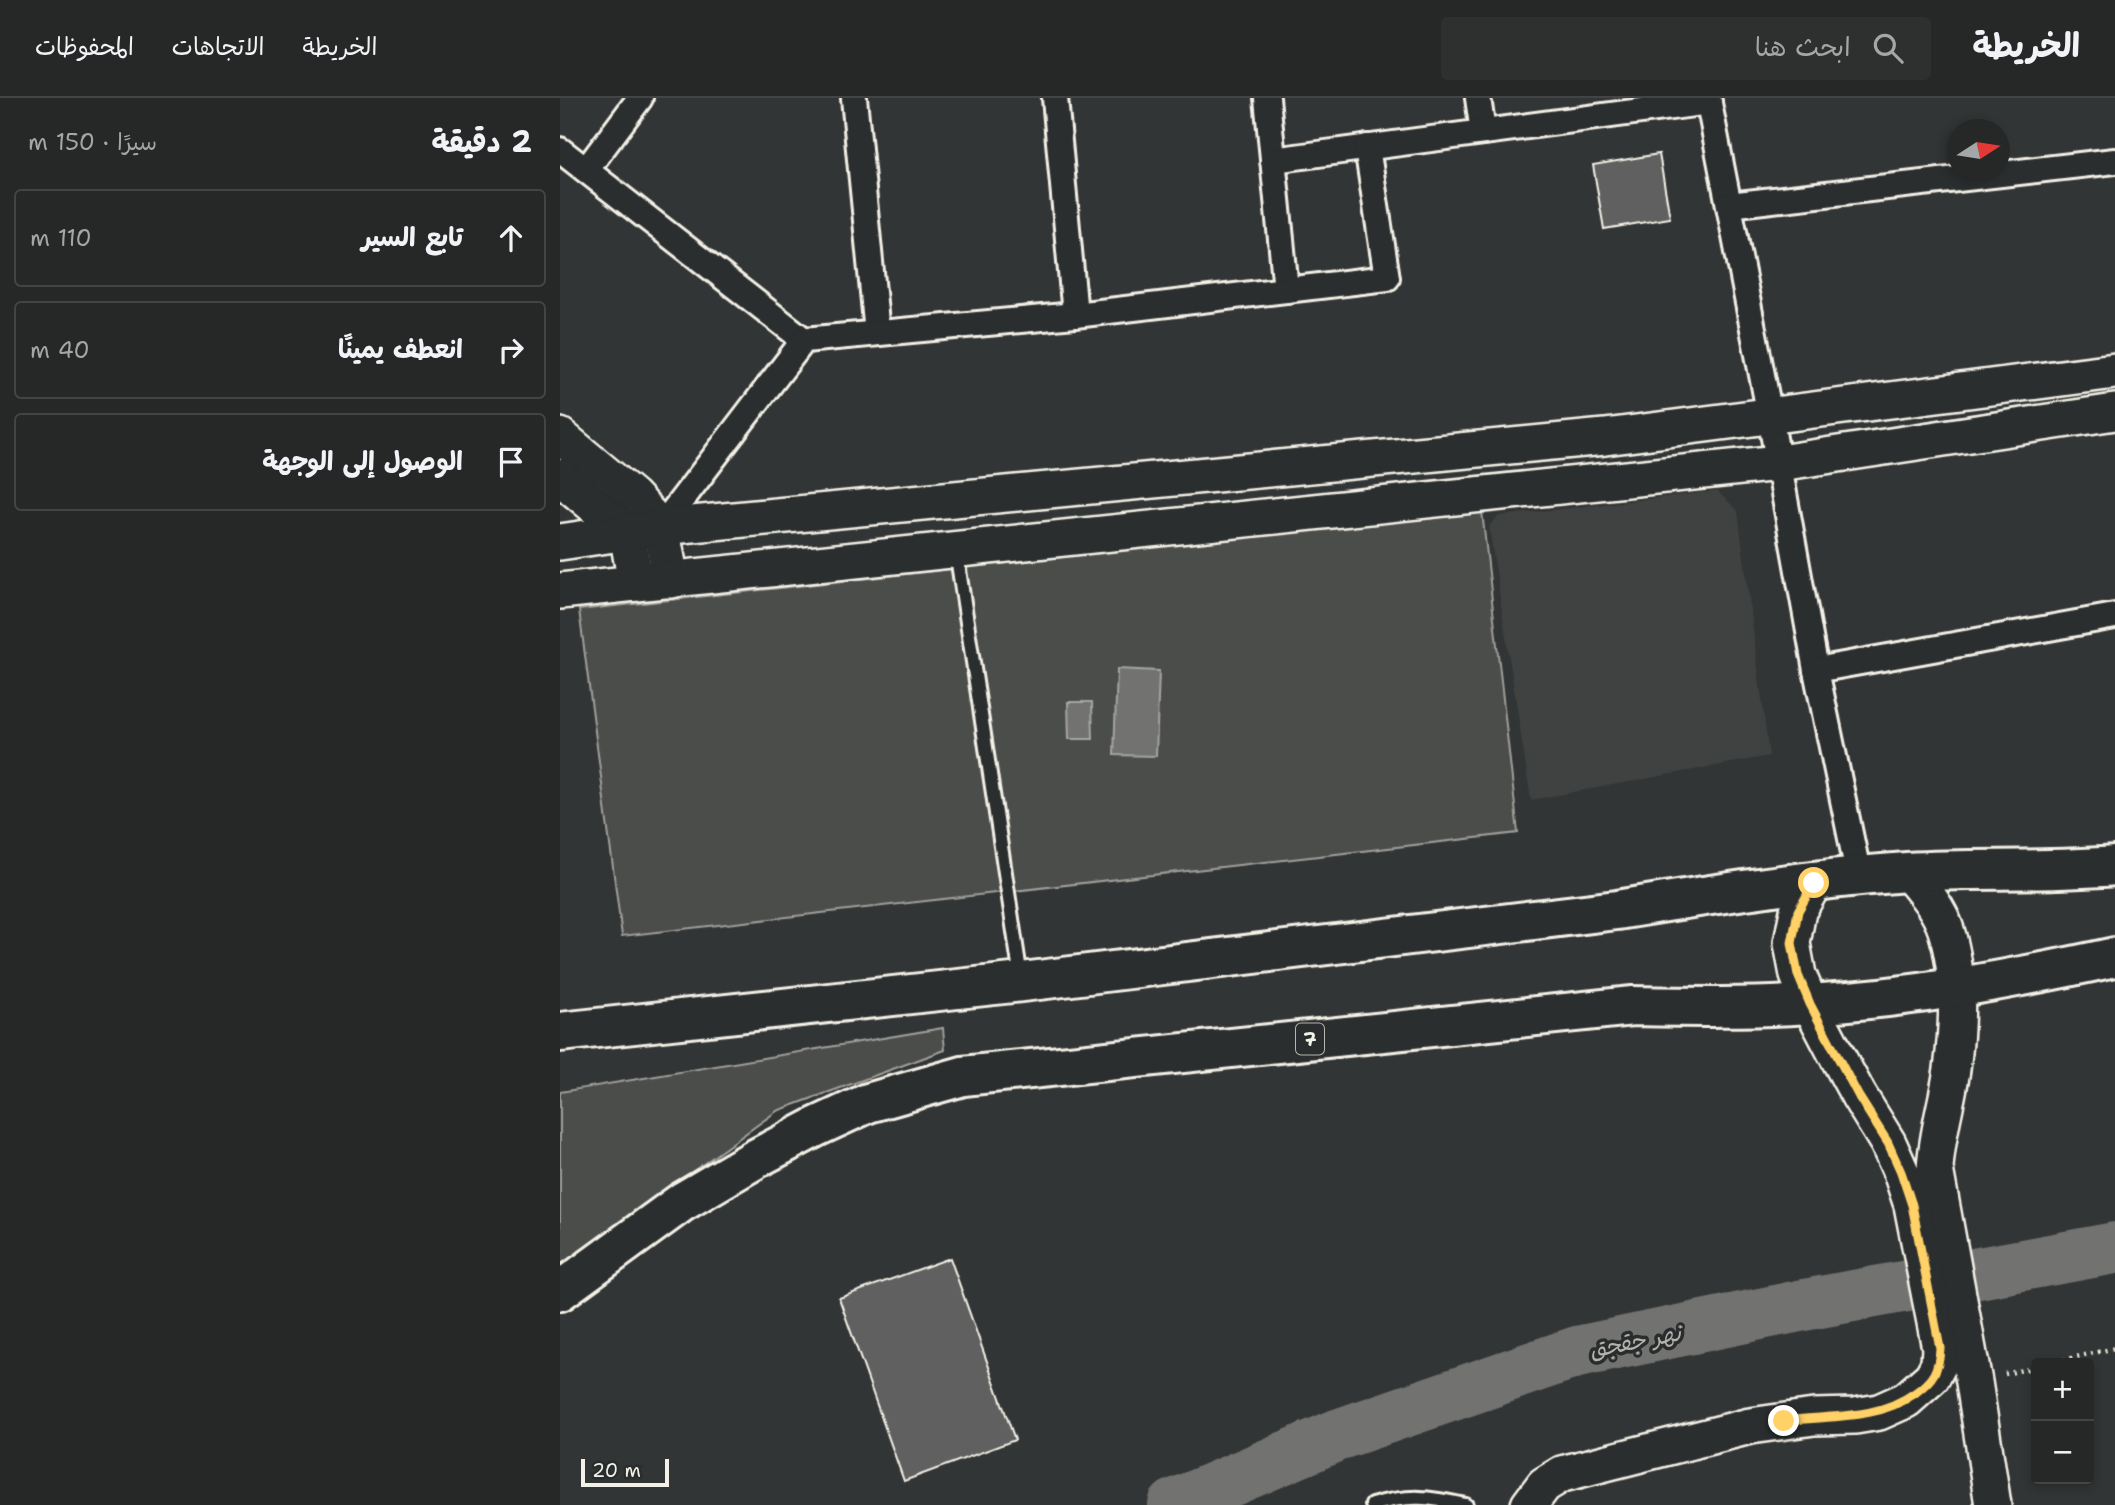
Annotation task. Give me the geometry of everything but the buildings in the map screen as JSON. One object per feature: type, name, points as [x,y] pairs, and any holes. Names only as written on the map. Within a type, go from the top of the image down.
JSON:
[{"type":"highway","points":[[560,1032],[1022,982],[1617,910],[1707,895],[1859,877],[1908,872],[2115,866]]},
{"type":"highway","name":"7","points":[[560,1292],[682,1202],[757,1158],[868,1103],[963,1076],[1633,1006],[1810,1004],[1955,988],[2115,957]]},
{"type":"street","points":[[586,170],[640,98]]},
{"type":"street","points":[[854,98],[877,333]]},
{"type":"street","points":[[1055,98],[1075,315]]},
{"type":"street","points":[[1267,98],[1286,290]]},
{"type":"street","points":[[1478,98],[1483,132]]},
{"type":"street","points":[[1273,160],[1709,100],[1816,670],[1859,877]]},
{"type":"street","points":[[560,150],[804,340],[1075,315],[1387,278],[1367,147]]},
{"type":"street","points":[[1729,205],[2115,161]]},
{"type":"street","points":[[636,583],[644,530],[804,340]]},
{"type":"street","points":[[560,542],[644,530],[1605,437],[2115,371]]},
{"type":"street","points":[[560,591],[1779,463],[2115,412]]},
{"type":"street","points":[[560,436],[632,496],[644,530],[671,580]]},
{"type":"street","points":[[560,477],[644,530]]},
{"type":"street","points":[[1816,670],[2115,616]]},
{"type":"street","points":[[1908,872],[1930,898],[1946,929],[1955,988],[1956,1029],[1952,1069],[1937,1142],[1936,1169],[1926,1201],[1953,1345],[1993,1505]]},
{"type":"street","points":[[1814,883],[1798,911],[1792,943],[1798,975],[1810,1004],[1859,1097],[1888,1143],[1901,1172],[1926,1201]]},
{"type":"street","points":[[1529,1505],[1544,1485],[1562,1474],[1750,1426],[1814,1417],[1866,1415],[1891,1408],[1913,1395],[1932,1377],[1953,1345]]},
{"type":"lane","points":[[956,548],[1022,982]]},
{"type":"lane","points":[[1372,1505],[1415,1496],[1466,1505]]},
{"type":"path","points":[[2072,1358],[2115,1348]]},
{"type":"shaded area","points":[[1717,491],[1738,511],[1769,756],[1531,800],[1489,526],[1499,516]]},
{"type":"shaded area","points":[[1482,511],[1518,833],[622,936],[579,610]]},
{"type":"shaded area","points":[[1117,669],[1159,671],[1156,756],[1114,755]]},
{"type":"shaded area","points":[[1068,702],[1092,702],[1093,739],[1069,739]]},
{"type":"shaded area","points":[[943,1028],[945,1050],[777,1111],[560,1267],[560,1092]]},
{"type":"waterway","name":"نهر جقجق","points":[[1174,1505],[1340,1434],[1577,1352],[1804,1305],[2115,1248]]},
{"type":"route","points":[[1784,1421],[1866,1415],[1891,1408],[1920,1390],[1932,1377],[1939,1364],[1940,1348],[1912,1205],[1901,1172],[1888,1143],[1834,1050],[1798,975],[1792,943],[1798,911],[1814,883]]}]
